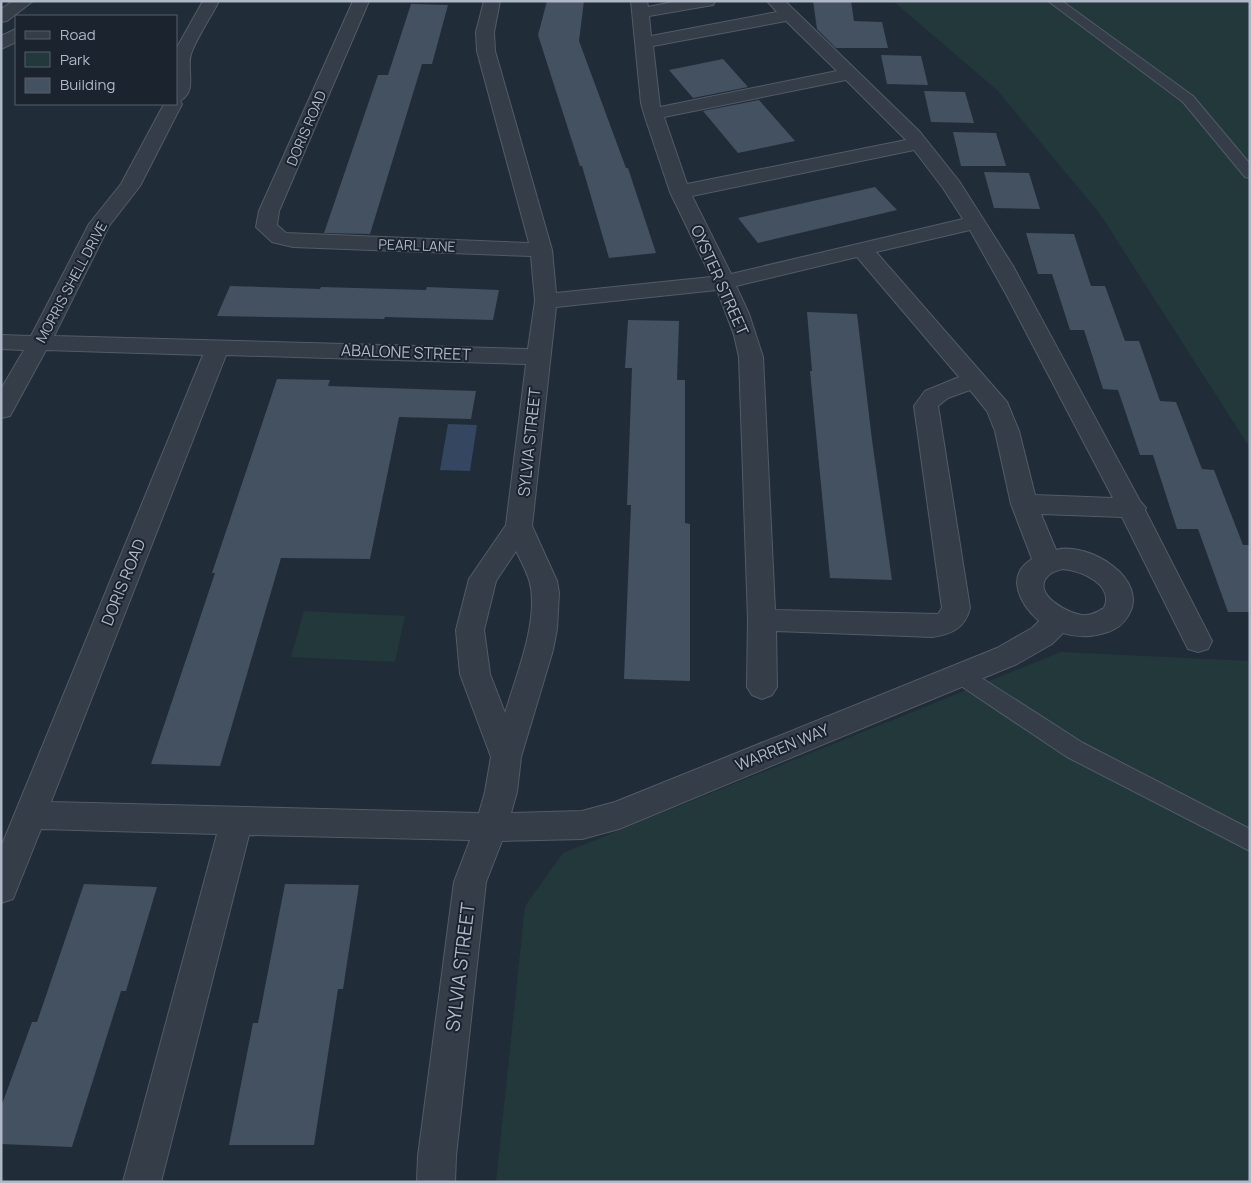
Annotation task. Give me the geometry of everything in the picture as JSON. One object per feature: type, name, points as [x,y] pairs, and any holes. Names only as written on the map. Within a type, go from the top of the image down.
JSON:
[{"type":"street","points":[[1,17],[26,1]]},
{"type":"street","points":[[178,93],[183,82],[182,42],[211,1]]},
{"type":"street","name":"DORIS ROAD","points":[[293,241],[279,238],[266,227],[269,211],[296,154],[334,60],[361,1]]},
{"type":"street","points":[[492,1],[485,32],[486,51],[541,250],[546,301],[538,357]]},
{"type":"street","points":[[640,7],[707,1]]},
{"type":"street","name":"OYSTER STREET","points":[[640,7],[650,103],[653,114],[680,192],[724,282],[744,331],[751,357],[762,620],[762,687]]},
{"type":"street","points":[[643,43],[782,8],[918,142],[986,237],[1133,508],[1198,641]]},
{"type":"street","points":[[1,29],[15,34]]},
{"type":"street","points":[[1,44],[15,35]]},
{"type":"street","points":[[653,114],[849,74]]},
{"type":"street","name":"MORRIS SHELL DRIVE","points":[[1,410],[39,343],[99,224],[130,186],[172,105]]},
{"type":"street","points":[[680,192],[918,142]]},
{"type":"street","points":[[546,301],[724,282],[976,222]]},
{"type":"street","name":"PEARL LANE","points":[[293,241],[541,250]]},
{"type":"street","points":[[862,249],[998,408],[1004,419],[1024,504],[1047,562]]},
{"type":"street","name":"ABALONE STREET","points":[[1,342],[319,349],[538,357]]},
{"type":"street","name":"DORIS ROAD","points":[[1,888],[217,348]]},
{"type":"street","name":"SYLVIA STREET","points":[[506,757],[475,674],[470,630],[483,579],[519,526],[538,357]]},
{"type":"street","points":[[762,620],[932,626],[948,624],[954,617],[956,608],[926,406],[928,400],[934,395],[975,380]]},
{"type":"street","points":[[1024,504],[1133,508]]},
{"type":"street","name":"SYLVIA STREET","points":[[436,1182],[437,1156],[470,882],[492,827],[501,792],[506,757],[539,650],[544,620],[545,593],[543,581],[519,526]]},
{"type":"street","points":[[1059,559],[1073,560],[1094,566],[1111,578],[1118,589],[1120,600],[1119,610],[1112,618],[1101,624],[1087,626],[1072,625],[1058,620],[1034,601],[1030,589],[1030,578],[1036,569],[1047,562],[1059,559]]},
{"type":"street","name":"WARREN WAY","points":[[492,827],[582,825],[619,815],[1026,646],[1042,636],[1058,620]]},
{"type":"street","points":[[29,815],[492,827]]},
{"type":"street","points":[[142,1182],[236,820]]},
{"type":"lane","points":[[1054,1],[1188,99],[1250,174]]},
{"type":"lane","points":[[960,674],[1075,750],[1250,841]]},
{"type":"green space","points":[[893,1],[1250,1],[1250,448],[1100,214],[997,90]]},
{"type":"green space","points":[[304,611],[405,616],[395,662],[291,657]]},
{"type":"green space","points":[[1061,652],[1250,661],[1250,1182],[496,1182],[525,906],[563,853]]},
{"type":"water","points":[[448,424],[477,425],[470,471],[440,470]]},
{"type":"building","points":[[547,1],[584,1],[579,41],[626,168],[628,168],[656,253],[609,258],[582,166],[580,166],[538,35]]},
{"type":"building","points":[[813,1],[851,1],[854,21],[882,22],[888,48],[836,48],[817,29]]},
{"type":"building","points":[[411,4],[448,5],[432,64],[422,64],[370,234],[324,233],[378,75],[388,75]]},
{"type":"building","points":[[881,55],[921,56],[928,85],[887,84]]},
{"type":"building","points":[[723,59],[748,87],[693,98],[669,70]]},
{"type":"building","points":[[924,91],[965,92],[974,123],[931,122]]},
{"type":"building","points":[[759,100],[795,141],[738,153],[703,111]]},
{"type":"building","points":[[953,132],[996,133],[1006,166],[961,166]]},
{"type":"building","points":[[984,172],[1029,173],[1040,209],[994,208]]},
{"type":"building","points":[[875,187],[897,210],[758,243],[738,218]]},
{"type":"building","points":[[1026,233],[1074,234],[1091,286],[1105,286],[1125,341],[1139,341],[1160,401],[1176,402],[1202,469],[1214,470],[1243,545],[1250,545],[1250,612],[1228,612],[1198,529],[1177,529],[1153,455],[1140,455],[1118,390],[1103,389],[1084,330],[1070,330],[1052,274],[1038,274]]},
{"type":"building","points":[[230,286],[426,290],[427,287],[499,290],[493,320],[217,316]]},
{"type":"building","points":[[807,312],[857,314],[872,440],[892,580],[830,578],[810,371],[812,371]]},
{"type":"building","points":[[628,320],[679,321],[677,380],[685,380],[685,523],[690,524],[690,681],[624,679],[631,505],[627,505],[632,368],[625,368]]},
{"type":"building","points":[[277,379],[330,380],[328,386],[476,391],[471,419],[399,417],[370,559],[281,558],[220,766],[151,764],[215,573],[212,573]]},
{"type":"building","points":[[84,884],[157,887],[126,991],[121,991],[72,1147],[1,1144],[1,1107],[32,1022],[37,1022]]},
{"type":"building","points":[[285,884],[359,885],[343,989],[338,989],[314,1145],[229,1145],[253,1023],[258,1023]]}]
